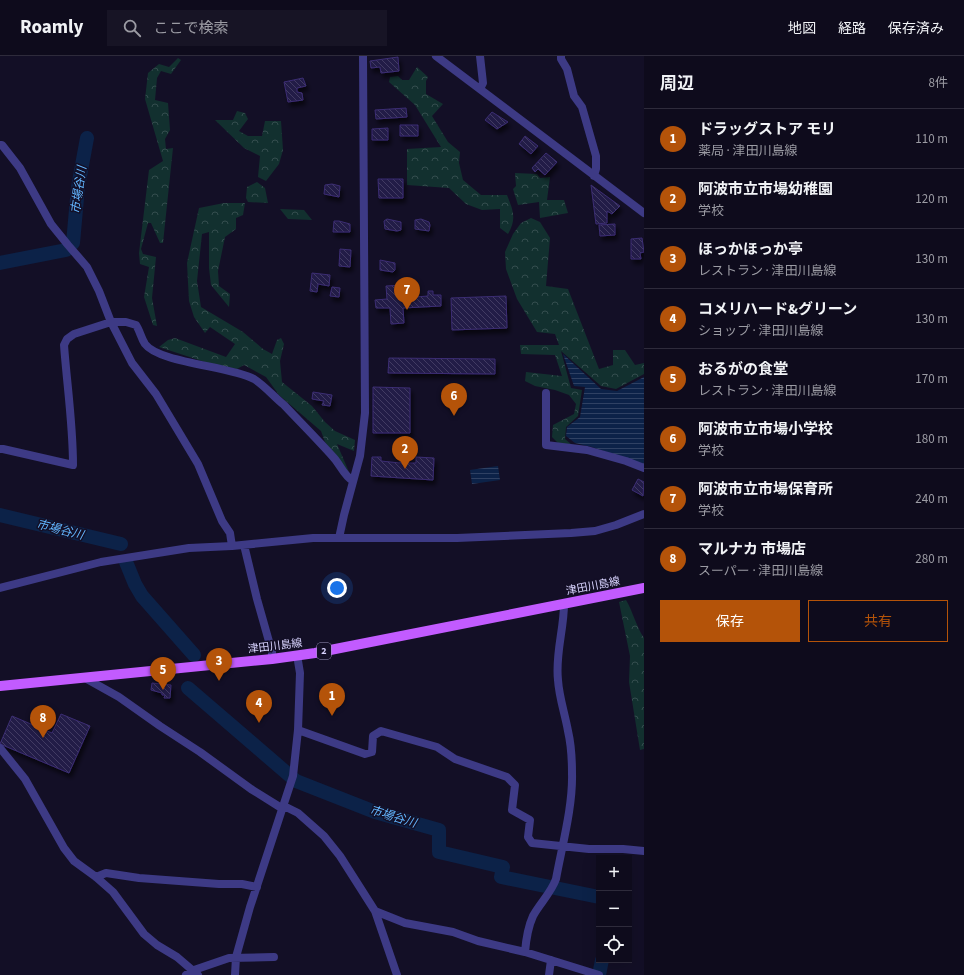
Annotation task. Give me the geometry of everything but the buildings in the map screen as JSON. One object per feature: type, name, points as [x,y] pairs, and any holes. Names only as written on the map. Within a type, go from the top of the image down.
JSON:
[{"type":"main road","name":"津田川島線","points":[[0,686],[272,659],[315,653],[644,588]]},
{"type":"street","points":[[340,538],[360,456],[365,413],[363,56]]},
{"type":"street","points":[[436,56],[644,213]]},
{"type":"street","points":[[480,56],[483,83],[480,90]]},
{"type":"street","points":[[561,56],[561,59],[567,69],[574,96],[582,107],[596,156],[596,170],[594,176]]},
{"type":"street","points":[[1,144],[20,168],[51,224],[87,267],[99,291],[111,322],[132,363],[156,394],[198,464],[222,521],[230,533],[232,546]]},
{"type":"street","points":[[0,449],[73,465],[72,421],[64,345],[67,339],[74,334],[111,322],[126,322],[136,325],[145,344],[155,352],[242,374],[255,380],[266,388],[318,439],[338,462],[348,478],[353,481]]},
{"type":"street","points":[[546,393],[546,446],[586,450],[626,461],[644,468]]},
{"type":"street","points":[[0,588],[100,562],[189,548],[232,546],[313,538],[457,538],[571,533],[595,531],[616,525],[644,514]]},
{"type":"street","points":[[244,545],[272,652],[272,659]]},
{"type":"street","points":[[525,952],[528,932],[533,916],[553,887],[556,879],[571,797],[572,773],[568,732],[557,679],[564,621],[564,604]]},
{"type":"street","points":[[235,975],[236,957],[250,907],[292,778],[298,730],[300,673],[297,655]]},
{"type":"street","points":[[85,678],[119,696],[251,789],[283,808],[298,813],[324,836],[340,856],[375,911],[398,975]]},
{"type":"street","points":[[298,730],[365,754],[372,752],[373,736],[381,731],[437,747],[455,759],[507,777],[515,785],[512,810],[530,820],[528,837],[532,843],[589,849],[635,849],[644,851]]},
{"type":"street","points":[[0,748],[25,779],[64,848],[74,861],[96,876],[113,892],[144,934],[157,946],[177,957],[196,973]]},
{"type":"street","points":[[96,876],[106,873],[139,878],[257,886]]},
{"type":"street","points":[[375,911],[405,923],[453,932],[478,941],[525,952],[598,975]]},
{"type":"street","points":[[186,975],[196,973],[229,958],[274,957]]},
{"type":"street","points":[[549,975],[551,960]]},
{"type":"green space","points":[[178,58],[181,60],[171,74],[161,71],[157,78],[155,100],[168,103],[170,130],[165,139],[166,149],[173,148],[163,243],[160,243],[151,223],[148,223],[141,249],[143,254],[156,257],[152,298],[157,326],[153,325],[144,297],[149,267],[140,264],[139,253],[149,170],[163,161],[145,99],[148,73],[159,64],[169,67]]},
{"type":"green space","points":[[417,67],[428,77],[426,81],[426,94],[443,104],[432,116],[448,142],[460,152],[459,163],[463,180],[481,195],[507,195],[513,214],[511,229],[508,234],[500,228],[500,209],[482,210],[466,204],[449,188],[407,185],[407,149],[441,147],[415,105],[389,82],[390,77],[398,76],[402,80],[409,80]]},
{"type":"green space","points":[[237,111],[245,113],[248,119],[239,131],[248,136],[262,136],[265,121],[281,121],[283,150],[279,164],[266,181],[258,177],[260,156],[244,148],[215,120],[233,120]]},
{"type":"green space","points":[[515,173],[537,174],[540,178],[550,177],[547,200],[564,200],[568,213],[540,218],[539,202],[518,205],[513,189],[516,186]]},
{"type":"green space","points":[[257,182],[265,188],[268,203],[248,202],[246,198],[247,187]]},
{"type":"green space","points":[[224,203],[245,203],[243,215],[236,218],[236,229],[225,237],[218,271],[219,286],[230,294],[229,307],[211,285],[209,268],[209,232],[202,234],[197,281],[201,307],[243,332],[263,349],[272,354],[277,340],[281,338],[284,344],[280,361],[282,382],[312,406],[325,422],[335,431],[355,440],[354,451],[337,444],[349,472],[325,442],[321,431],[279,395],[266,377],[244,365],[237,369],[214,365],[159,347],[168,340],[175,338],[226,357],[235,344],[210,327],[205,333],[194,317],[189,301],[187,263],[199,208]]},
{"type":"green space","points":[[280,209],[304,210],[312,220],[288,219]]},
{"type":"green space","points":[[531,218],[540,222],[550,238],[546,286],[568,289],[599,369],[613,365],[613,350],[625,350],[635,365],[644,363],[644,374],[616,389],[601,386],[561,351],[571,388],[582,390],[578,416],[566,427],[565,439],[572,445],[559,444],[552,437],[553,425],[574,414],[576,404],[569,395],[555,390],[535,386],[525,381],[526,372],[562,376],[555,355],[521,354],[520,345],[559,345],[555,334],[537,332],[517,299],[506,269],[505,252],[513,234],[521,223]]},
{"type":"green space","points":[[626,600],[644,638],[644,749],[640,750],[629,682],[630,656],[619,602]]},
{"type":"water","points":[[563,354],[601,389],[617,391],[644,377],[644,464],[575,443],[566,436],[567,427],[580,417],[585,387],[574,386]]},
{"type":"water","points":[[498,466],[500,480],[472,484],[470,470]]},
{"type":"waterway","name":"市場谷川","points":[[73,243],[78,187],[87,138]]},
{"type":"waterway","name":"市場谷川","points":[[0,263],[66,250]]},
{"type":"waterway","name":"市場谷川","points":[[0,515],[121,544]]},
{"type":"waterway","name":"市場谷川","points":[[126,562],[135,584],[142,596],[194,655]]},
{"type":"waterway","name":"市場谷川","points":[[188,688],[296,781],[375,812],[439,830],[439,852],[503,867],[501,877],[596,896]]},
{"type":"waterway","name":"市場谷川","points":[[599,975],[601,963]]},
{"type":"place","name":"阿波市立市場保育所","points":[[407,310]]},
{"type":"place","name":"阿波市立市場小学校","points":[[454,416]]},
{"type":"place","name":"阿波市立市場幼稚園","points":[[405,469]]},
{"type":"place","name":"ほっかほっか亭","points":[[219,681]]},
{"type":"place","name":"おるがの食堂","points":[[163,690]]},
{"type":"place","name":"ドラッグストア モリ","points":[[332,716]]},
{"type":"place","name":"コメリハード&グリーン","points":[[259,723]]},
{"type":"place","name":"マルナカ 市場店","points":[[43,738]]}]
